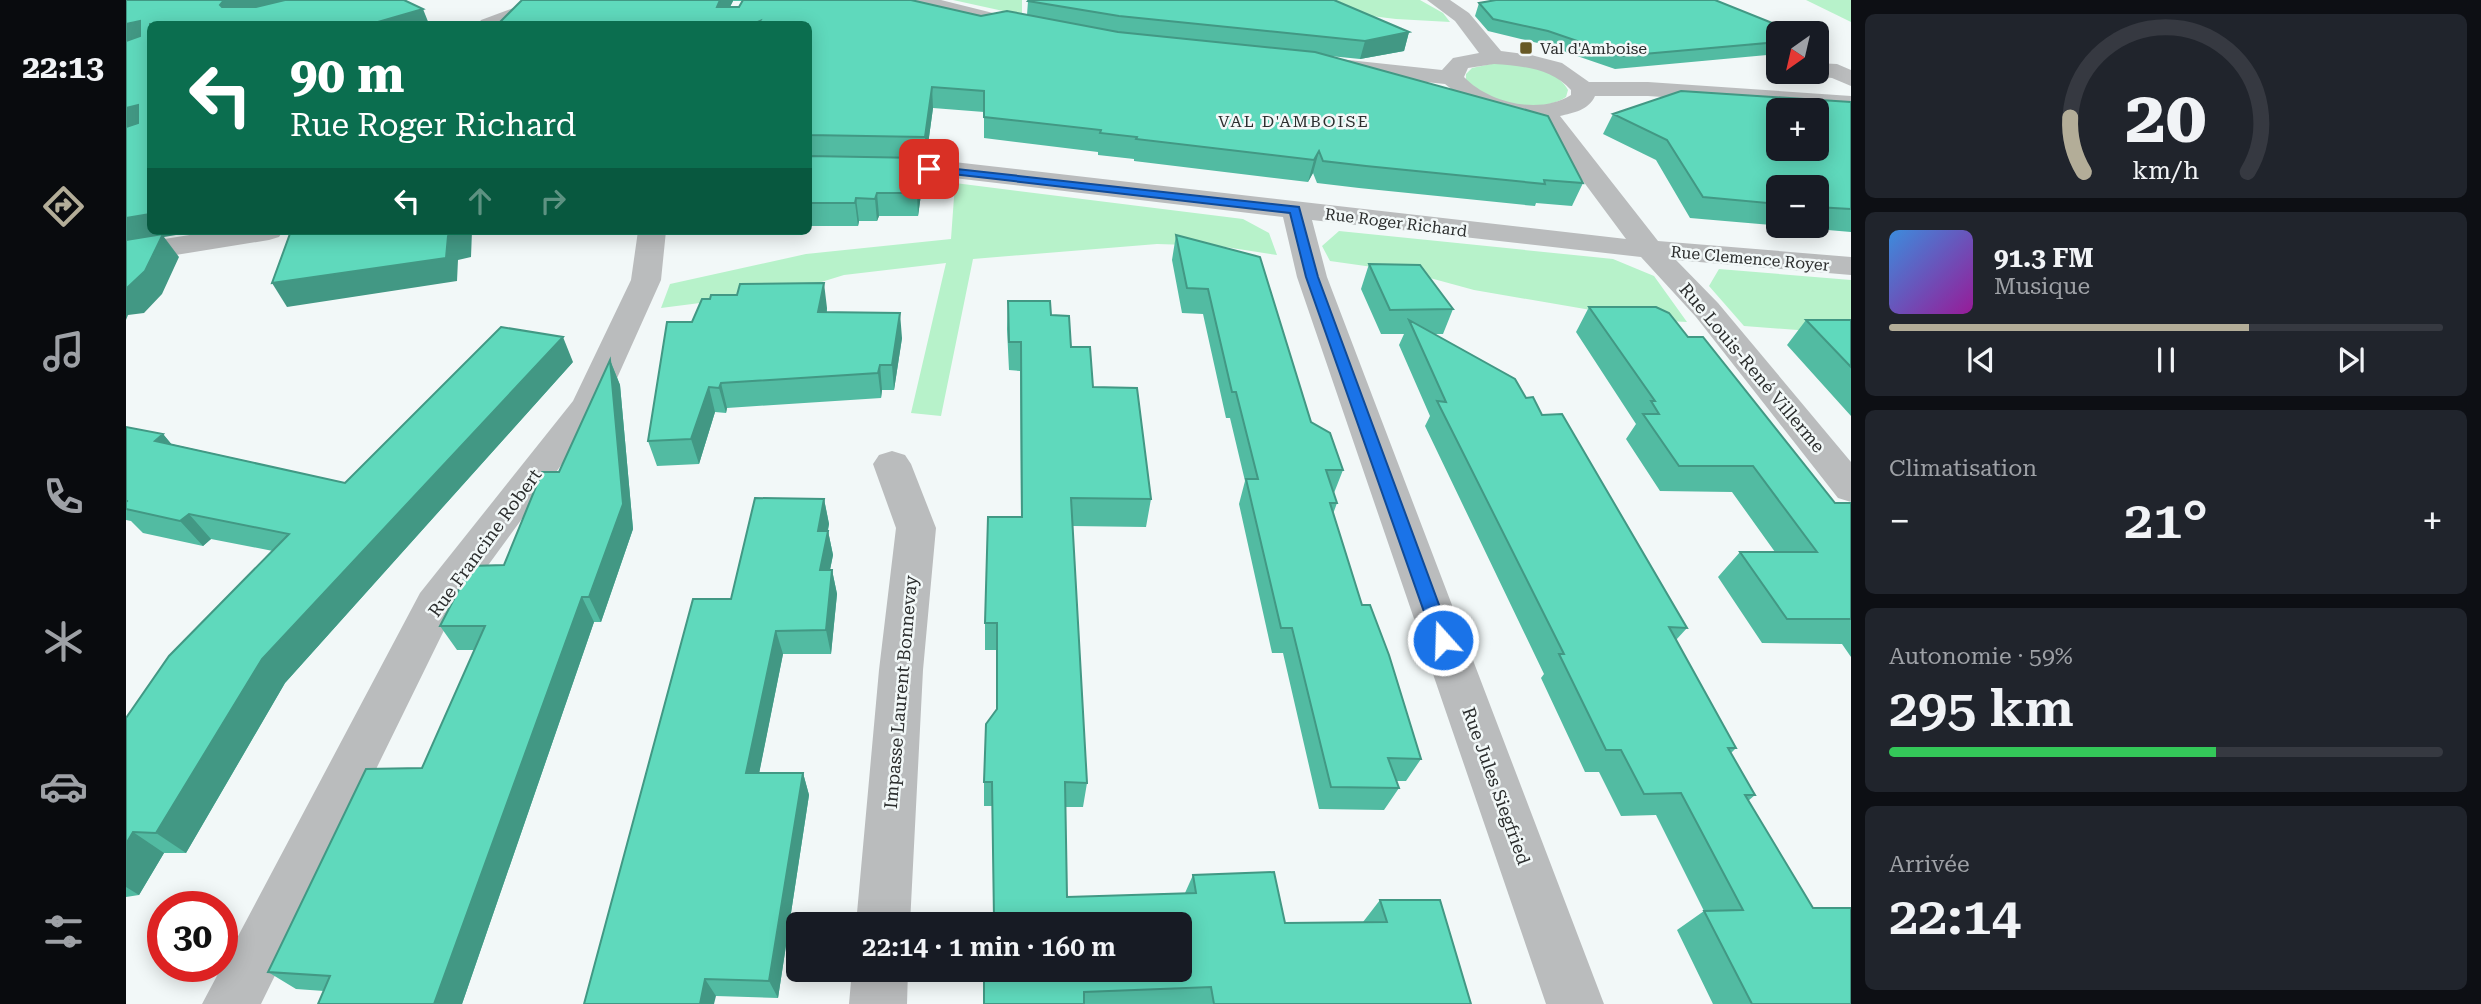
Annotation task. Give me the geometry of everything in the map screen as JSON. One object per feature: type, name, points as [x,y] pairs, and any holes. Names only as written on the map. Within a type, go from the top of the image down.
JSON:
[{"type":"street","points":[[496,21],[554,0]]},
{"type":"street","points":[[917,0],[1051,32]]},
{"type":"street","points":[[1437,0],[1462,17],[1494,57]]},
{"type":"street","points":[[1452,78],[1453,69],[1461,63],[1494,57],[1532,61],[1550,67],[1565,74],[1583,89],[1648,89],[1851,103]]},
{"type":"street","points":[[1306,63],[1452,78],[1468,94],[1483,101],[1502,107],[1543,111],[1576,105],[1583,98],[1583,89]]},
{"type":"street","points":[[1829,71],[1837,71],[1851,79]]},
{"type":"street","points":[[1648,89],[1766,76]]},
{"type":"street","name":"Rue Louis-René Villerme","points":[[1543,111],[1650,250],[1707,310],[1851,488]]},
{"type":"street","name":"Rue Roger Richard","points":[[812,167],[954,170],[1650,250]]},
{"type":"street","name":"Rue Jules Siegfried","points":[[1295,210],[1312,277],[1575,1004]]},
{"type":"street","points":[[126,254],[244,235]]},
{"type":"street","name":"Rue Francine Robert","points":[[231,1004],[435,605],[588,405],[646,280],[652,235]]},
{"type":"street","name":"Rue Clemence Royer","points":[[1650,250],[1851,266]]},
{"type":"street","name":"Impasse Laurent Bonnevay","points":[[884,912],[901,670],[916,528],[892,464]]},
{"type":"street","points":[[878,1004],[879,982]]},
{"type":"green space","points":[[953,0],[1022,0],[1022,15]]},
{"type":"green space","points":[[1236,0],[1420,0],[1443,13],[1450,22],[1396,19]]},
{"type":"green space","points":[[1806,0],[1851,0],[1851,22]]},
{"type":"green space","points":[[1496,63],[1536,68],[1555,76],[1568,90],[1566,97],[1537,106],[1514,105],[1484,95],[1466,81],[1466,74],[1472,68]]},
{"type":"green space","points":[[955,183],[1243,219],[1269,233],[1277,255],[1219,246],[1157,244],[973,259],[941,416],[911,413],[946,263],[844,275],[792,291],[661,308],[670,284],[806,254],[951,239]]},
{"type":"green space","points":[[1339,231],[1613,259],[1654,276],[1687,322],[1649,320],[1474,290],[1408,272],[1330,261],[1322,246]]},
{"type":"green space","points":[[1719,269],[1851,280],[1851,334],[1744,326],[1709,286]]},
{"type":"building","points":[[126,0],[224,0],[220,5],[222,7],[256,7],[285,0],[404,0],[423,9],[381,21],[147,21],[147,214],[126,218],[126,127],[138,123],[138,105],[126,108],[126,41],[140,36],[140,21],[126,24]]},
{"type":"building","points":[[522,0],[720,0],[717,7],[739,7],[743,0],[911,0],[981,16],[1007,11],[1118,32],[1315,52],[1548,116],[1583,183],[1544,180],[1545,184],[1366,166],[1323,161],[1319,151],[1314,160],[1136,139],[1137,137],[1100,133],[1101,130],[984,117],[984,91],[932,87],[925,137],[812,135],[812,21],[501,21]]},
{"type":"building","points":[[1029,0],[1334,0],[1409,32],[1365,41],[1119,16]]},
{"type":"building","points":[[1496,0],[1715,0],[1767,21],[1766,43],[1621,56],[1548,31],[1493,19],[1479,3]]},
{"type":"building","points":[[1681,91],[1789,98],[1766,98],[1766,161],[1829,161],[1829,101],[1851,102],[1851,209],[1829,208],[1829,175],[1766,175],[1766,203],[1703,197],[1667,140],[1613,114]]},
{"type":"building","points":[[812,156],[922,158],[917,193],[877,193],[875,199],[856,198],[855,203],[812,203]]},
{"type":"building","points":[[163,235],[145,271],[126,289],[126,240]]},
{"type":"building","points":[[290,235],[454,235],[448,236],[446,258],[272,283]]},
{"type":"building","points":[[1176,235],[1260,257],[1311,422],[1330,433],[1343,470],[1326,470],[1337,503],[1330,503],[1362,605],[1370,605],[1389,655],[1421,759],[1388,758],[1399,788],[1331,787],[1292,628],[1281,628],[1246,479],[1258,479],[1236,392],[1232,392],[1208,289],[1187,288]]},
{"type":"building","points":[[1369,264],[1420,265],[1453,309],[1390,310]]},
{"type":"building","points":[[824,283],[818,312],[900,313],[892,365],[880,365],[878,373],[721,383],[719,388],[709,387],[691,439],[648,441],[667,322],[692,322],[702,299],[710,299],[711,295],[737,295],[740,284]]},
{"type":"building","points":[[1008,301],[1050,301],[1051,315],[1069,316],[1071,347],[1090,347],[1093,387],[1137,388],[1151,499],[1071,498],[1087,783],[1065,782],[1067,897],[1196,893],[1193,875],[1274,872],[1285,923],[1387,922],[1380,900],[1440,900],[1471,1004],[1214,1004],[1211,987],[1084,992],[1084,1004],[984,1004],[984,982],[1192,982],[1192,912],[994,912],[992,782],[984,782],[986,724],[997,709],[997,623],[985,623],[988,517],[1022,517],[1021,342],[1009,342]]},
{"type":"building","points":[[1589,307],[1656,307],[1669,313],[1688,337],[1703,337],[1835,503],[1851,503],[1851,619],[1787,619],[1740,552],[1817,552],[1753,466],[1679,466],[1643,414],[1659,414],[1651,401],[1655,401]]},
{"type":"building","points":[[1409,320],[1515,379],[1526,398],[1533,397],[1542,415],[1562,414],[1687,628],[1669,627],[1736,748],[1728,748],[1755,795],[1745,795],[1813,908],[1851,908],[1851,1004],[1752,1004],[1704,911],[1743,910],[1681,793],[1644,794],[1621,750],[1606,750],[1559,654],[1564,654],[1437,401],[1446,402]]},
{"type":"building","points":[[1806,320],[1851,320],[1851,367]]},
{"type":"building","points":[[501,327],[563,337],[262,659],[156,833],[133,832],[126,844],[126,718],[169,656],[289,534],[189,514],[180,521],[126,509],[126,427],[163,434],[155,441],[345,483]]},
{"type":"building","points":[[610,360],[623,504],[589,597],[582,597],[434,1004],[318,1004],[330,976],[268,972],[366,769],[422,768],[485,626],[440,626],[471,566],[504,565],[542,472],[559,472]]},
{"type":"building","points":[[755,498],[824,499],[818,531],[828,531],[820,570],[832,570],[826,630],[776,631],[746,773],[803,773],[769,981],[705,979],[700,1004],[584,1004],[693,599],[731,599]]},
{"type":"place","name":"Val d'Amboise","points":[[1526,48]]},
{"type":"district","name":"VAL D'AMBOISE","points":[[1294,121]]},
{"type":"route","points":[[929,169],[1295,210],[1312,277],[1443,640]]}]
